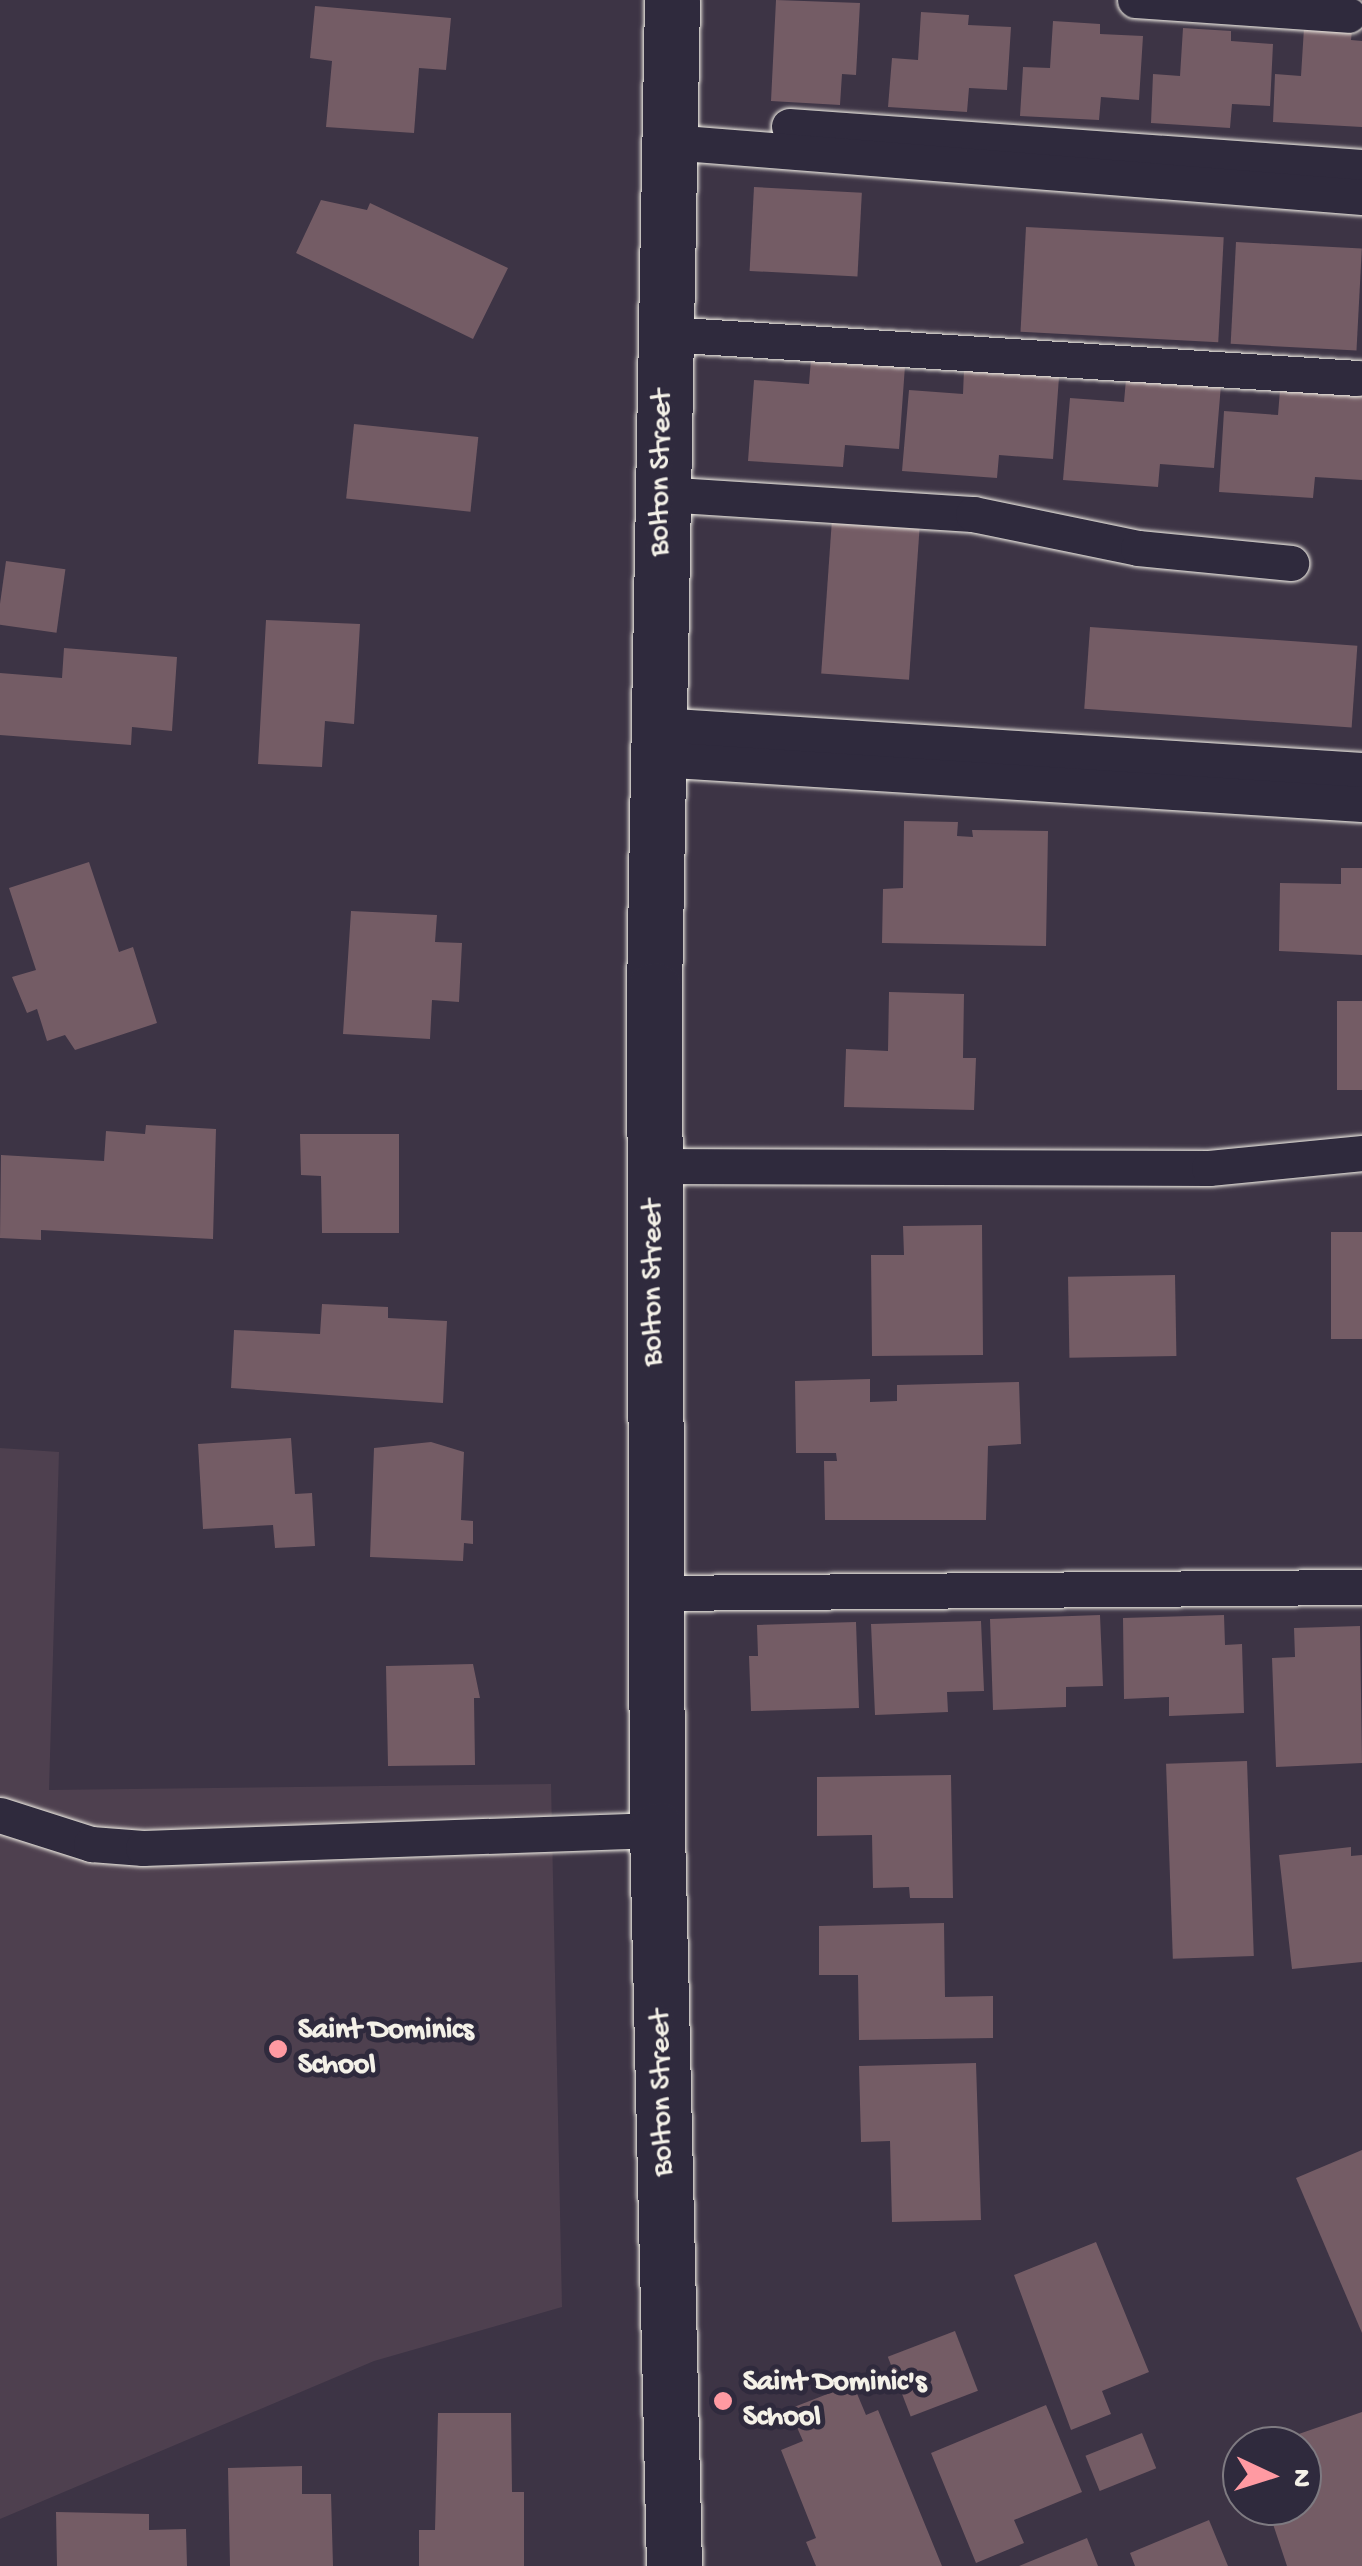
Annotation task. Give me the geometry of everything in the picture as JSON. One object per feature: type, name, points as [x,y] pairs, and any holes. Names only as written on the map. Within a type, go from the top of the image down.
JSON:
[{"type":"main road","name":"Bolton Street","points":[[672,0],[654,1166],[657,1830],[674,2566]]},
{"type":"lane","points":[[1135,0],[1348,15]]},
{"type":"lane","points":[[670,130],[1362,166]]},
{"type":"lane","points":[[670,130],[1362,197]]},
{"type":"lane","points":[[666,334],[1358,378]]},
{"type":"lane","points":[[662,494],[973,514],[1138,548],[1291,563]]},
{"type":"lane","points":[[658,742],[1362,770]]},
{"type":"lane","points":[[658,742],[1362,804]]},
{"type":"lane","points":[[654,1166],[1210,1168],[1362,1153]]},
{"type":"lane","points":[[656,1594],[1362,1587]]},
{"type":"lane","points":[[0,1815],[91,1844],[143,1848],[657,1830]]},
{"type":"shaded area","name":"Saint Dominics School","points":[[0,1448],[59,1452],[49,1790],[551,1784],[562,2307],[374,2361],[0,2519]]},
{"type":"building","points":[[776,0],[860,3],[856,75],[842,74],[840,105],[771,101]]},
{"type":"building","points":[[315,6],[451,18],[446,70],[419,68],[414,133],[326,127],[332,61],[310,58]]},
{"type":"building","points":[[921,12],[969,15],[968,25],[1011,27],[1007,90],[969,88],[967,112],[888,107],[892,58],[918,60]]},
{"type":"building","points":[[1053,21],[1100,24],[1100,34],[1143,36],[1139,100],[1101,97],[1099,120],[1020,116],[1023,67],[1050,68]]},
{"type":"building","points":[[1183,28],[1231,31],[1231,41],[1273,44],[1270,106],[1232,104],[1230,128],[1151,123],[1153,74],[1180,76]]},
{"type":"building","points":[[1304,28],[1352,31],[1351,40],[1362,41],[1362,127],[1273,122],[1275,74],[1301,76]]},
{"type":"building","points":[[754,187],[862,193],[857,277],[750,271]]},
{"type":"building","points":[[321,200],[367,210],[370,203],[508,268],[473,339],[296,253]]},
{"type":"building","points":[[1026,227],[1224,237],[1218,342],[1021,332]]},
{"type":"building","points":[[1236,242],[1362,249],[1356,350],[1231,344]]},
{"type":"building","points":[[811,359],[905,366],[899,449],[845,445],[843,467],[748,461],[754,380],[809,384]]},
{"type":"building","points":[[964,369],[1059,377],[1053,459],[999,455],[997,478],[902,471],[909,390],[963,394]]},
{"type":"building","points":[[1126,379],[1221,385],[1214,468],[1160,464],[1158,487],[1063,480],[1070,398],[1124,402]]},
{"type":"building","points":[[1280,390],[1362,396],[1362,480],[1315,477],[1313,498],[1219,492],[1224,411],[1278,415]]},
{"type":"building","points":[[354,424],[478,437],[470,512],[346,499]]},
{"type":"building","points":[[832,519],[920,525],[909,680],[821,674]]},
{"type":"building","points":[[6,561],[65,569],[57,633],[0,625]]},
{"type":"building","points":[[266,620],[360,624],[354,724],[325,721],[322,767],[258,764]]},
{"type":"building","points":[[1090,627],[1357,646],[1352,727],[1084,709]]},
{"type":"building","points":[[64,648],[177,657],[172,731],[132,727],[131,745],[0,735],[0,673],[62,678]]},
{"type":"building","points":[[904,821],[958,822],[957,836],[973,837],[972,830],[1048,831],[1046,946],[882,943],[883,889],[903,888]]},
{"type":"building","points":[[89,862],[119,952],[133,947],[157,1023],[75,1050],[65,1035],[47,1041],[37,1009],[27,1013],[12,977],[36,970],[9,888]]},
{"type":"building","points":[[1341,868],[1362,868],[1362,955],[1279,951],[1280,883],[1341,884]]},
{"type":"building","points":[[351,911],[437,915],[435,942],[462,943],[459,1002],[432,1000],[430,1039],[343,1034]]},
{"type":"building","points":[[889,992],[964,994],[963,1058],[976,1058],[974,1110],[844,1107],[846,1049],[888,1051]]},
{"type":"building","points":[[1337,1001],[1362,1001],[1362,1090],[1337,1090]]},
{"type":"building","points":[[146,1125],[216,1129],[213,1239],[41,1230],[41,1240],[0,1238],[1,1155],[104,1161],[106,1131],[145,1134]]},
{"type":"building","points":[[300,1134],[399,1134],[399,1233],[322,1233],[321,1176],[301,1175]]},
{"type":"building","points":[[982,1225],[983,1355],[872,1356],[871,1255],[904,1255],[903,1226]]},
{"type":"building","points":[[1331,1232],[1362,1232],[1362,1339],[1331,1339]]},
{"type":"building","points":[[1175,1275],[1176,1356],[1069,1358],[1068,1277]]},
{"type":"building","points":[[322,1304],[388,1307],[388,1318],[447,1321],[443,1403],[231,1388],[234,1330],[320,1334]]},
{"type":"building","points":[[870,1379],[870,1402],[897,1401],[897,1385],[1019,1382],[1021,1444],[988,1446],[986,1520],[825,1520],[824,1461],[837,1461],[836,1453],[796,1453],[795,1381]]},
{"type":"building","points":[[291,1438],[295,1494],[312,1493],[315,1546],[275,1548],[273,1525],[203,1529],[198,1444]]},
{"type":"building","points":[[431,1442],[464,1452],[461,1520],[473,1521],[473,1544],[464,1543],[463,1561],[370,1557],[374,1448]]},
{"type":"building","points":[[1100,1615],[1103,1686],[1066,1687],[1066,1707],[993,1710],[990,1619]]},
{"type":"building","points":[[1224,1615],[1225,1645],[1242,1644],[1244,1713],[1169,1716],[1169,1697],[1124,1699],[1123,1618]]},
{"type":"building","points":[[981,1621],[984,1691],[947,1692],[948,1712],[875,1715],[871,1624]]},
{"type":"building","points":[[856,1622],[859,1708],[751,1711],[749,1656],[758,1656],[757,1625]]},
{"type":"building","points":[[1360,1626],[1362,1763],[1276,1767],[1272,1658],[1295,1657],[1294,1628]]},
{"type":"building","points":[[473,1664],[480,1698],[474,1698],[475,1765],[388,1766],[386,1666]]},
{"type":"building","points":[[1247,1761],[1254,1956],[1173,1959],[1166,1764]]},
{"type":"building","points":[[951,1775],[953,1898],[910,1898],[909,1887],[873,1888],[872,1835],[817,1836],[817,1777]]},
{"type":"building","points":[[1351,1847],[1351,1856],[1362,1855],[1362,1962],[1292,1969],[1279,1855]]},
{"type":"building","points":[[944,1923],[945,1997],[993,1996],[993,2038],[859,2040],[858,1975],[819,1975],[819,1926]]},
{"type":"building","points":[[976,2063],[981,2220],[892,2222],[890,2141],[861,2142],[859,2066]]},
{"type":"building","points":[[1362,2150],[1362,2333],[1296,2178]]},
{"type":"building","points":[[1096,2242],[1149,2372],[1102,2391],[1111,2414],[1071,2430],[1014,2275]]},
{"type":"building","points":[[955,2331],[978,2391],[911,2417],[888,2357]]},
{"type":"building","points":[[853,2384],[866,2415],[878,2410],[942,2566],[816,2566],[806,2542],[816,2538],[781,2450],[803,2441],[789,2409]]},
{"type":"building","points":[[1046,2405],[1082,2492],[1014,2520],[1024,2543],[976,2563],[931,2453]]},
{"type":"building","points":[[1362,2412],[1362,2566],[1287,2566],[1274,2526],[1322,2526],[1322,2426]]},
{"type":"building","points":[[438,2413],[511,2413],[512,2492],[524,2492],[524,2566],[419,2566],[419,2530],[435,2530]]},
{"type":"building","points":[[1142,2433],[1156,2468],[1100,2491],[1085,2456]]},
{"type":"building","points":[[302,2466],[302,2494],[331,2494],[333,2566],[230,2566],[228,2468]]},
{"type":"building","points":[[56,2512],[149,2514],[149,2530],[186,2529],[187,2566],[57,2566]]},
{"type":"building","points":[[1209,2520],[1228,2566],[1135,2566],[1130,2553]]},
{"type":"building","points":[[1087,2538],[1098,2566],[1019,2566]]},
{"type":"place","name":"Saint Dominics School","points":[[278,2049]]},
{"type":"place","name":"Saint Dominic's School","points":[[723,2401]]}]
